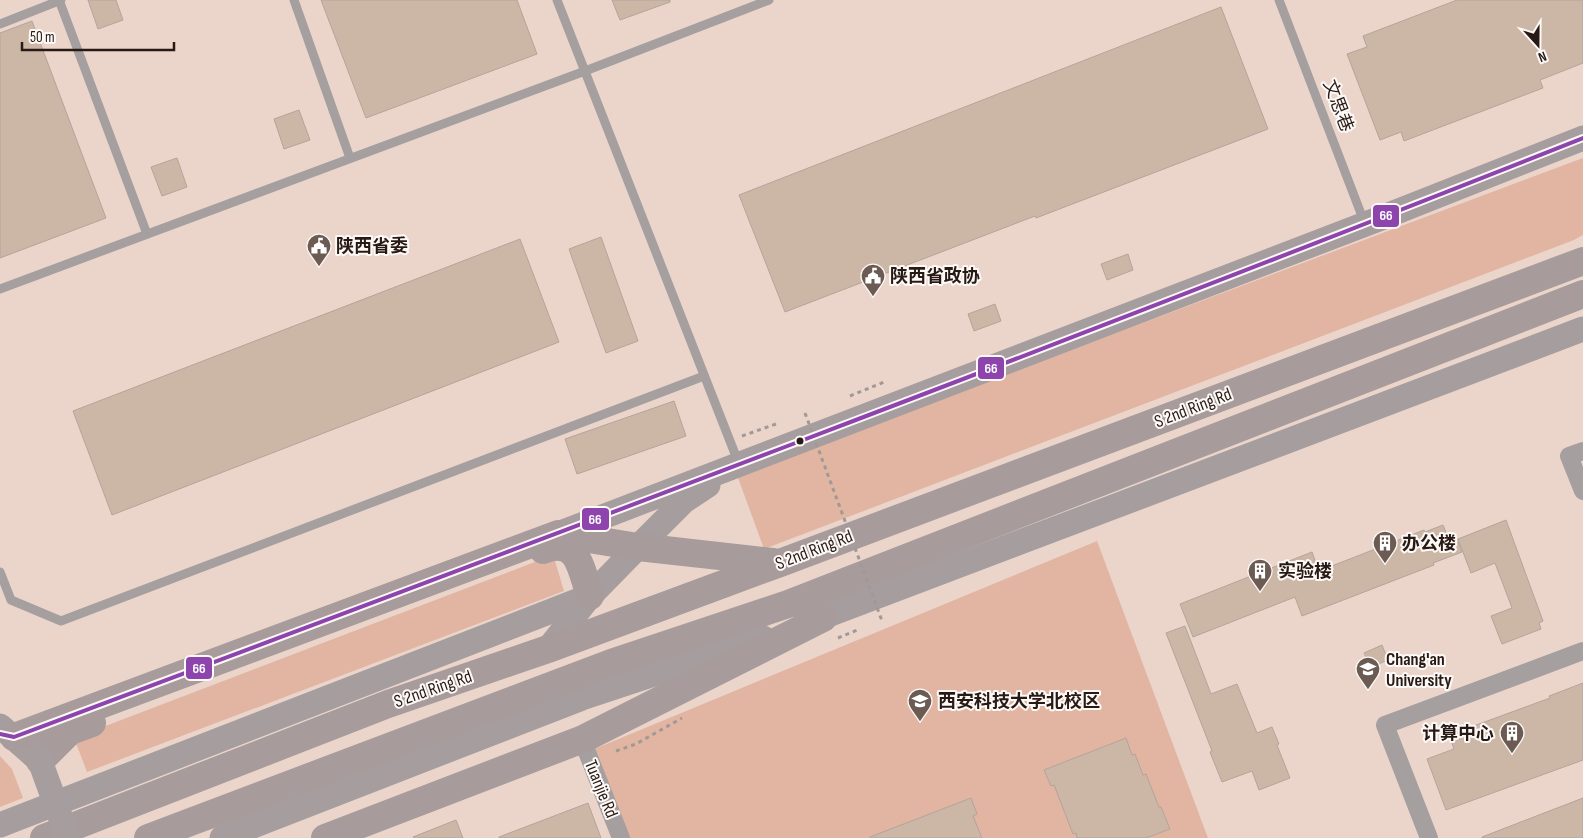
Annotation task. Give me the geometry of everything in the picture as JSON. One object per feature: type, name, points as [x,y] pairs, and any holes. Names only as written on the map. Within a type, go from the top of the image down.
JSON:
[{"type":"highway","name":"S 2nd Ring Rd","points":[[44,838],[388,704],[548,649],[780,563],[1583,261]]},
{"type":"highway","name":"S 2nd Ring Rd","points":[[148,838],[611,663],[788,604],[1583,294]]},
{"type":"highway","points":[[5,732],[558,534],[638,547],[780,563]]},
{"type":"highway","points":[[40,761],[70,731],[554,546],[568,548],[575,554],[590,596]]},
{"type":"highway","points":[[325,838],[583,739],[823,618]]},
{"type":"main road","points":[[558,534],[1366,224],[1583,138]]},
{"type":"main road","points":[[222,838],[582,698],[823,618],[1583,329]]},
{"type":"main road","points":[[548,649],[590,596],[684,501],[739,464]]},
{"type":"main road","points":[[0,825],[590,596]]},
{"type":"main road","points":[[5,732],[40,761],[68,838]]},
{"type":"street","points":[[1583,450],[1569,456],[1583,491]]},
{"type":"street","points":[[1429,838],[1385,725],[1583,651]]},
{"type":"street","name":"Tuanjie Rd","points":[[583,739],[621,838]]},
{"type":"lane","points":[[0,24],[60,0],[148,234]]},
{"type":"lane","points":[[294,0],[350,158]]},
{"type":"lane","points":[[557,0],[739,464]]},
{"type":"lane","points":[[0,289],[585,71],[769,0]]},
{"type":"lane","name":"文思巷","points":[[1279,0],[1366,224]]},
{"type":"lane","points":[[0,572],[11,600],[61,622],[704,376]]},
{"type":"path","points":[[805,413],[882,621]]},
{"type":"shaded area","points":[[1583,158],[1583,235],[1574,240],[764,549],[737,475]]},
{"type":"shaded area","name":"西安科技大学北校区","points":[[1097,541],[1208,838],[621,838],[587,752]]},
{"type":"shaded area","points":[[545,558],[555,561],[564,591],[87,772],[74,738]]},
{"type":"shaded area","points":[[0,756],[12,769],[23,798],[0,807]]},
{"type":"building","points":[[88,0],[116,0],[123,20],[98,29]]},
{"type":"building","points":[[321,0],[517,0],[537,54],[366,118]]},
{"type":"building","points":[[612,0],[670,0],[670,2],[620,20]]},
{"type":"building","points":[[1457,0],[1583,0],[1583,63],[1540,80],[1543,88],[1404,141],[1401,132],[1380,140],[1347,54],[1367,47],[1363,36]]},
{"type":"building","points":[[1221,7],[1268,129],[785,312],[739,195]]},
{"type":"building","points":[[32,21],[106,218],[0,258],[0,33]]},
{"type":"building","points":[[299,110],[310,140],[284,149],[274,119]]},
{"type":"building","points":[[177,158],[187,187],[162,196],[151,167]]},
{"type":"building","points":[[601,237],[638,341],[606,353],[569,249]]},
{"type":"building","points":[[520,239],[559,342],[112,515],[73,411]]},
{"type":"building","points":[[1128,254],[1133,270],[1107,280],[1101,264]]},
{"type":"building","points":[[995,304],[1001,321],[974,331],[968,314]]},
{"type":"building","points":[[674,401],[686,436],[577,474],[565,439]]},
{"type":"building","points":[[1506,520],[1543,621],[1539,623],[1541,629],[1502,644],[1491,616],[1512,608],[1495,563],[1471,573],[1458,539]]},
{"type":"building","points":[[1443,525],[1448,537],[1455,534],[1462,552],[1433,563],[1434,565],[1302,616],[1295,597],[1193,637],[1180,604],[1312,552],[1319,571],[1424,530],[1425,532]]},
{"type":"building","points":[[1185,626],[1211,694],[1237,684],[1257,733],[1272,727],[1290,778],[1259,790],[1252,771],[1222,782],[1210,752],[1212,751],[1166,633]]},
{"type":"building","points":[[1382,645],[1388,660],[1371,667],[1364,653]]},
{"type":"building","name":"计算中心","points":[[1583,683],[1583,760],[1446,810],[1427,759],[1454,749],[1449,735],[1550,698],[1549,696]]},
{"type":"building","points":[[1126,738],[1132,755],[1135,754],[1143,775],[1146,774],[1170,829],[1146,838],[1077,838],[1076,833],[1073,834],[1054,785],[1051,786],[1044,770]]},
{"type":"building","points":[[971,798],[977,814],[973,816],[982,838],[870,838],[870,837]]},
{"type":"building","points":[[1583,798],[1583,838],[1482,838],[1482,837]]},
{"type":"building","points":[[588,803],[601,838],[499,838],[499,837]]},
{"type":"building","points":[[456,820],[463,838],[413,837]]},
{"type":"transit line","name":"66","points":[[0,734],[14,737],[407,590],[996,366],[1583,138]]},
{"type":"place","name":"陕西省委","points":[[319,267]]},
{"type":"place","name":"陕西省政协","points":[[873,297]]},
{"type":"place","name":"办公楼","points":[[1385,564]]},
{"type":"place","name":"实验楼","points":[[1260,592]]},
{"type":"place","name":"Chang'an University","points":[[1368,690]]},
{"type":"place","name":"西安科技大学北校区","points":[[920,722]]},
{"type":"place","name":"计算中心","points":[[1512,754]]}]
